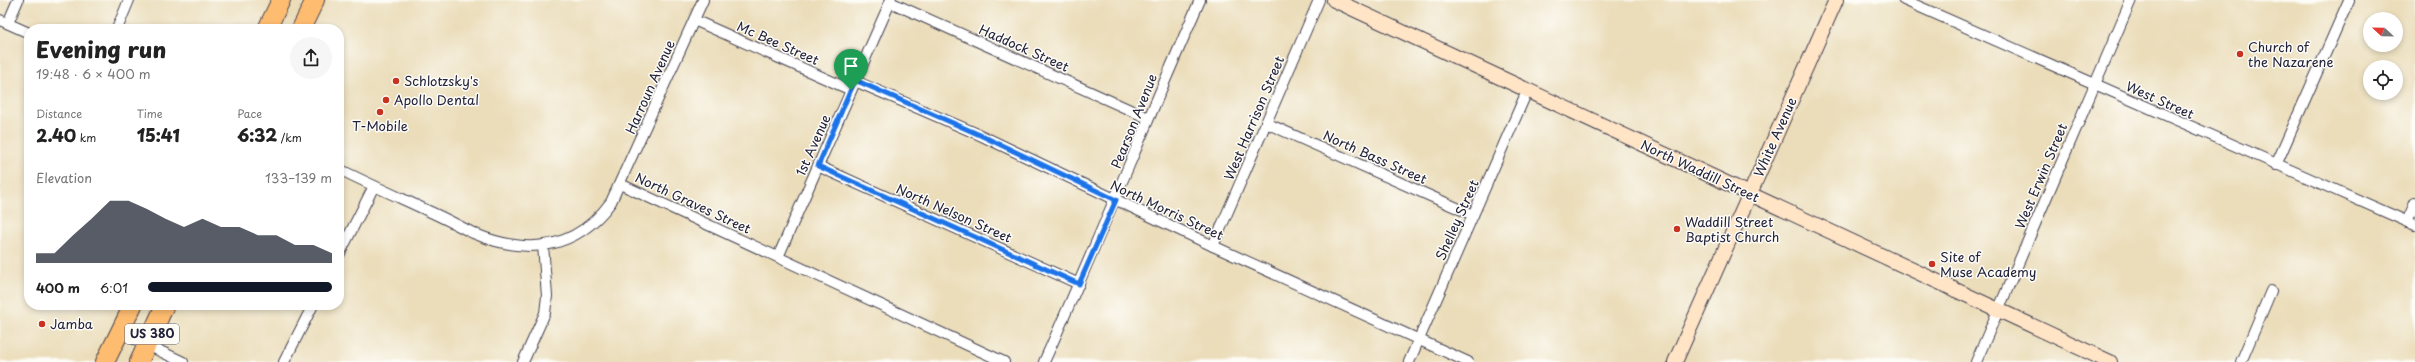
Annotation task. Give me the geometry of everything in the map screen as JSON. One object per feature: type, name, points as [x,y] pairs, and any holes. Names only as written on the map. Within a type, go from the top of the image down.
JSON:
[{"type":"highway","points":[[269,24],[281,0]]},
{"type":"highway","points":[[303,24],[315,0]]},
{"type":"highway","name":"US 380","points":[[105,362],[131,310]]},
{"type":"highway","name":"US 380","points":[[138,362],[163,310]]},
{"type":"street","points":[[18,0],[4,21],[24,31]]},
{"type":"street","points":[[119,24],[129,0]]},
{"type":"street","name":"Harroun Avenue","points":[[620,184],[703,0]]},
{"type":"street","name":"Pearson Avenue","points":[[1044,362],[1116,200],[1148,118],[1200,0]]},
{"type":"street","name":"West Harrison Street","points":[[1213,246],[1319,0]]},
{"type":"street","name":"North Waddill Street","points":[[1334,0],[1528,89],[2110,362]]},
{"type":"street","name":"White Avenue","points":[[1675,362],[1836,0]]},
{"type":"street","name":"West Street","points":[[1904,0],[2094,85],[2411,223],[2415,203]]},
{"type":"street","name":"West Erwin Street","points":[[1976,362],[2131,0]]},
{"type":"street","points":[[2276,165],[2349,0]]},
{"type":"street","name":"Haddock Street","points":[[891,1],[1148,118]]},
{"type":"street","name":"1st Avenue","points":[[778,257],[891,1]]},
{"type":"street","name":"Mc Bee Street","points":[[694,20],[853,85]]},
{"type":"street","name":"North Morris Street","points":[[853,85],[980,135],[1213,246],[1468,362]]},
{"type":"street","name":"Shelley Street","points":[[1409,362],[1528,89]]},
{"type":"street","name":"North Bass Street","points":[[1266,123],[1473,215]]},
{"type":"street","name":"North Nelson Street","points":[[818,166],[1079,284]]},
{"type":"street","name":"North Graves Street","points":[[344,172],[488,238],[526,246],[543,245],[568,239],[584,231],[602,213],[620,184],[1004,362]]},
{"type":"street","points":[[344,245],[374,186]]},
{"type":"street","points":[[523,362],[545,313],[546,296],[543,245]]},
{"type":"street","points":[[2241,362],[2271,291]]},
{"type":"street","points":[[284,362],[310,310]]},
{"type":"street","points":[[120,332],[183,362]]},
{"type":"place","name":"Church of the Nazarene","points":[[2240,54]]},
{"type":"place","name":"Schlotzsky's","points":[[396,81]]},
{"type":"place","name":"Apollo Dental","points":[[386,100]]},
{"type":"place","name":"T-Mobile","points":[[380,112]]},
{"type":"place","name":"Waddill Street Baptist Church","points":[[1677,229]]},
{"type":"place","name":"Site of Muse Academy","points":[[1932,264]]},
{"type":"place","name":"Jamba","points":[[42,324]]},
{"type":"route","points":[[855,80],[980,135],[1116,200],[1079,284],[818,166],[851,90],[855,80]]}]
